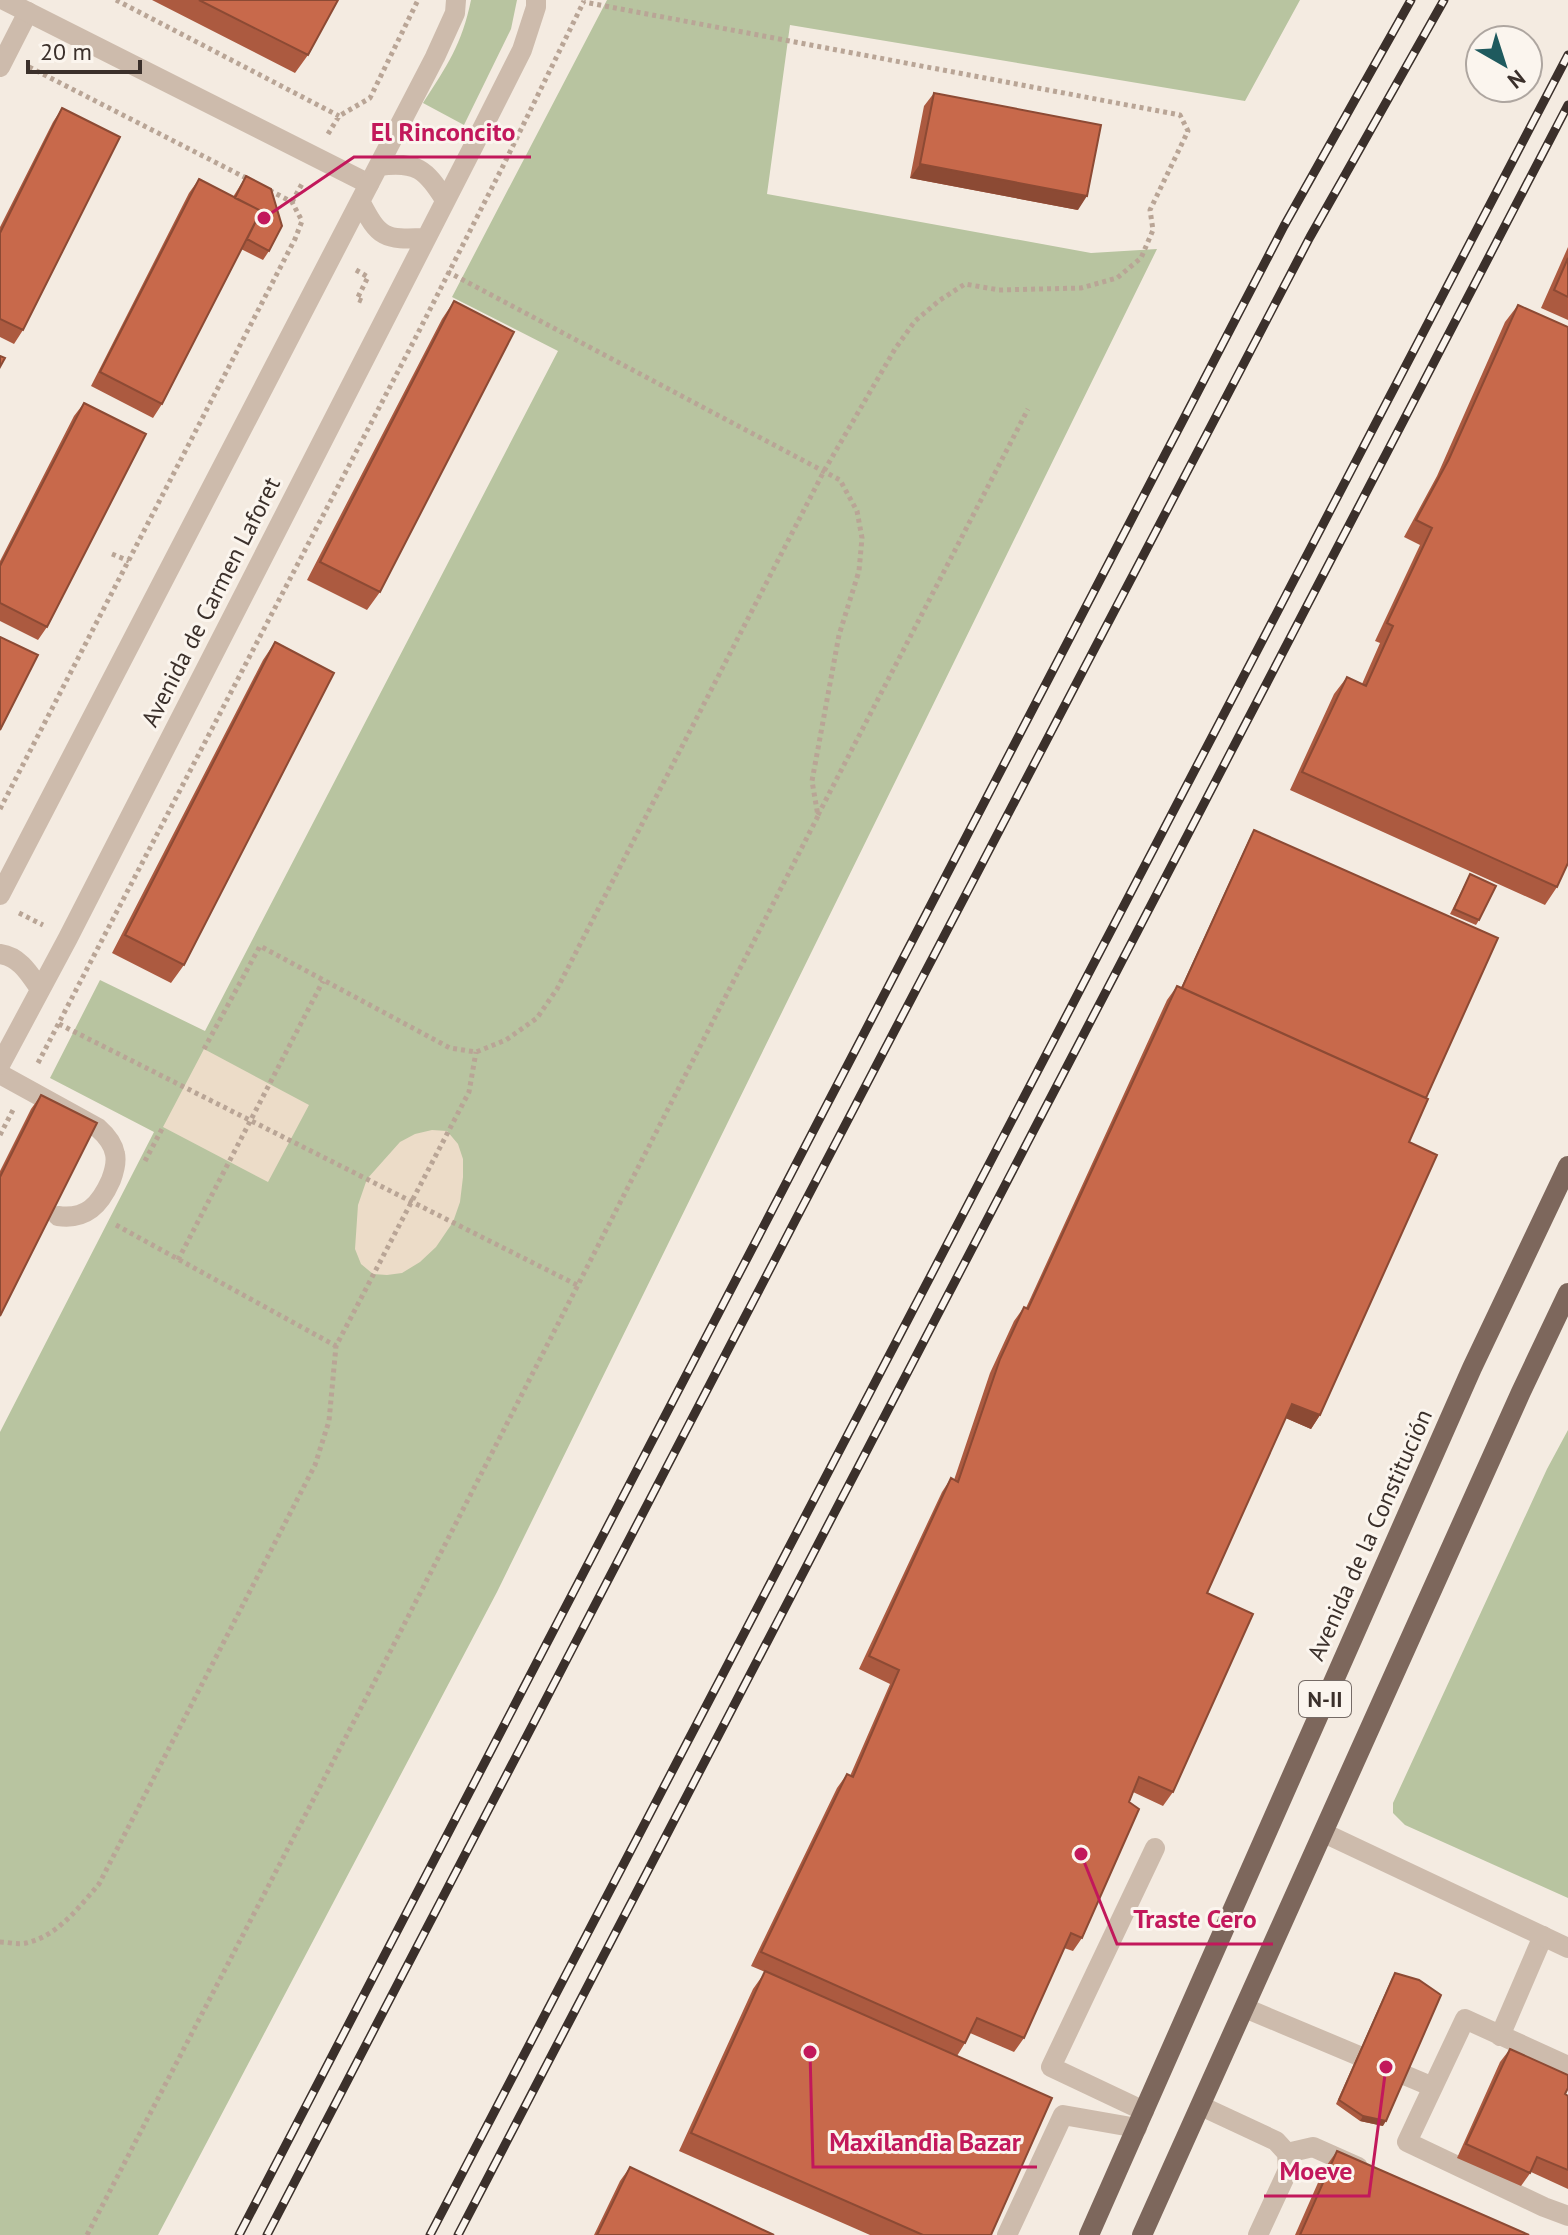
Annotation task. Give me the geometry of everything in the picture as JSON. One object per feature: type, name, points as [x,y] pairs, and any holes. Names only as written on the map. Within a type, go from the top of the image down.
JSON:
[{"type":"main road","name":"Avenida de la Constitución","points":[[1089,2235],[1472,1368],[1568,1166]]},
{"type":"main road","name":"N-II","points":[[1142,2235],[1568,1293]]},
{"type":"street","points":[[4,0],[369,184]]},
{"type":"street","points":[[0,895],[369,184],[455,13],[456,0]]},
{"type":"street","name":"Avenida de Carmen Laforet","points":[[0,1065],[10,1028],[40,989],[68,938],[522,50],[537,2]]},
{"type":"street","points":[[3,62],[28,12]]},
{"type":"street","points":[[369,184],[397,164],[418,168],[432,178],[445,200]]},
{"type":"street","points":[[369,184],[372,225],[386,236],[425,238]]},
{"type":"street","points":[[0,954],[11,956],[25,967],[40,989]]},
{"type":"street","points":[[0,1074],[98,1128],[108,1137],[115,1154],[115,1170],[95,1207],[70,1218],[58,1216]]},
{"type":"street","points":[[1324,1833],[1568,1948]]},
{"type":"street","points":[[1140,2119],[1051,2067],[1155,1848]]},
{"type":"street","points":[[1500,2036],[1543,1936]]},
{"type":"street","points":[[1245,2008],[1433,2087]]},
{"type":"street","points":[[1568,2066],[1465,2019],[1407,2142],[1568,2216]]},
{"type":"street","points":[[1201,2106],[1276,2141],[1287,2153],[1288,2170],[1258,2235]]},
{"type":"street","points":[[1007,2235],[1063,2115],[1140,2119]]},
{"type":"street","points":[[1287,2153],[1313,2147],[1380,2176]]},
{"type":"path","points":[[116,0],[339,116]]},
{"type":"path","points":[[292,202],[339,116],[370,98],[418,0]]},
{"type":"path","points":[[0,1135],[2,1124],[59,1024],[419,331],[584,1],[1180,115],[1188,131],[1150,210],[1153,230],[1141,258],[1117,278],[1081,288],[999,290],[965,284],[915,321],[895,349],[824,471],[557,989],[537,1018],[506,1040],[476,1052],[450,1048],[260,946],[204,1049]]},
{"type":"path","points":[[3,62],[251,181]]},
{"type":"path","points":[[0,809],[295,239],[302,221],[292,202],[265,188]]},
{"type":"path","points":[[295,239],[368,277],[357,299],[419,331]]},
{"type":"path","points":[[448,272],[840,480],[857,511],[862,538],[859,571],[839,635],[812,781],[818,816]]},
{"type":"path","points":[[87,2235],[1028,409]]},
{"type":"path","points":[[112,554],[129,561]]},
{"type":"path","points":[[178,1260],[323,981]]},
{"type":"path","points":[[59,1024],[577,1285]]},
{"type":"path","points":[[0,1942],[24,1944],[51,1933],[74,1913],[99,1884],[315,1465],[329,1421],[336,1346],[469,1092],[476,1052]]},
{"type":"path","points":[[141,1168],[163,1127]]},
{"type":"path","points":[[112,1223],[336,1346]]},
{"type":"green space","points":[[471,0],[517,0],[511,29],[464,125],[423,103],[453,54]]},
{"type":"green space","points":[[607,0],[1300,0],[1245,101],[790,25],[767,194],[1091,253],[1157,249],[497,1592],[158,2235],[0,2235],[0,1432],[154,1132],[50,1078],[100,980],[205,1031],[558,351],[452,297]]},
{"type":"green space","points":[[1568,1430],[1568,1898],[1405,1825],[1393,1813],[1393,1803],[1547,1469]]},
{"type":"shaded area","points":[[204,1049],[309,1105],[268,1182],[163,1127]]},
{"type":"shaded area","points":[[432,1130],[447,1131],[458,1144],[463,1159],[460,1202],[453,1222],[436,1247],[420,1262],[402,1273],[373,1274],[361,1264],[355,1249],[358,1205],[367,1179],[400,1142]]},
{"type":"building","points":[[199,0],[338,0],[308,55]]},
{"type":"building","points":[[934,93],[1101,125],[1087,196],[920,164]]},
{"type":"building","points":[[62,108],[120,137],[23,330],[0,319],[0,233]]},
{"type":"building","points":[[246,176],[271,189],[282,226],[269,251],[247,239],[261,211],[235,198]]},
{"type":"building","points":[[199,179],[261,211],[162,404],[100,372]]},
{"type":"building","points":[[1568,258],[1568,297],[1554,290]]},
{"type":"building","points":[[454,301],[514,332],[380,592],[320,562]]},
{"type":"building","points":[[1518,305],[1568,327],[1568,863],[1557,887],[1302,772],[1347,677],[1366,686],[1393,626],[1387,623],[1432,528],[1416,520],[1449,459]]},
{"type":"building","points":[[84,403],[146,434],[47,627],[0,603],[0,566]]},
{"type":"building","points":[[0,637],[38,655],[0,730]]},
{"type":"building","points":[[275,642],[334,673],[184,965],[125,935]]},
{"type":"building","points":[[1254,830],[1498,938],[1426,1098],[1182,988]]},
{"type":"building","points":[[1470,874],[1496,886],[1479,920],[1454,909]]},
{"type":"building","points":[[1177,986],[1428,1099],[1409,1142],[1437,1155],[1320,1415],[1292,1404],[1207,1593],[1253,1614],[1173,1792],[1139,1777],[1129,1802],[1139,1809],[1082,1938],[1071,1933],[1024,2038],[977,2018],[965,2043],[761,1952],[847,1774],[853,1777],[899,1670],[869,1656],[951,1478],[958,1482],[1000,1359],[1024,1307],[1028,1309]]},
{"type":"building","points":[[41,1095],[97,1123],[0,1316],[0,1177]]},
{"type":"building","points":[[765,1971],[1052,2098],[991,2235],[923,2235],[691,2133]]},
{"type":"building","points":[[1395,1973],[1419,1980],[1441,1995],[1386,2121],[1363,2116],[1339,2100]]},
{"type":"building","points":[[1510,2049],[1568,2075],[1565,2094],[1568,2096],[1568,2170],[1537,2157],[1530,2173],[1466,2144]]},
{"type":"building","points":[[1337,2151],[1529,2235],[1300,2235]]},
{"type":"building","points":[[630,2167],[774,2235],[597,2235]]},
{"type":"railway","points":[[239,2235],[1284,226],[1411,0]]},
{"type":"railway","points":[[267,2235],[1310,237],[1444,0]]},
{"type":"railway","points":[[430,2235],[1568,55]]},
{"type":"railway","points":[[458,2235],[1568,105]]},
{"type":"place","name":"El Rinconcito","points":[[264,218]]},
{"type":"place","name":"Traste Cero","points":[[1081,1854]]},
{"type":"place","name":"Maxilandia Bazar","points":[[810,2052]]},
{"type":"place","name":"Moeve","points":[[1386,2067]]}]
